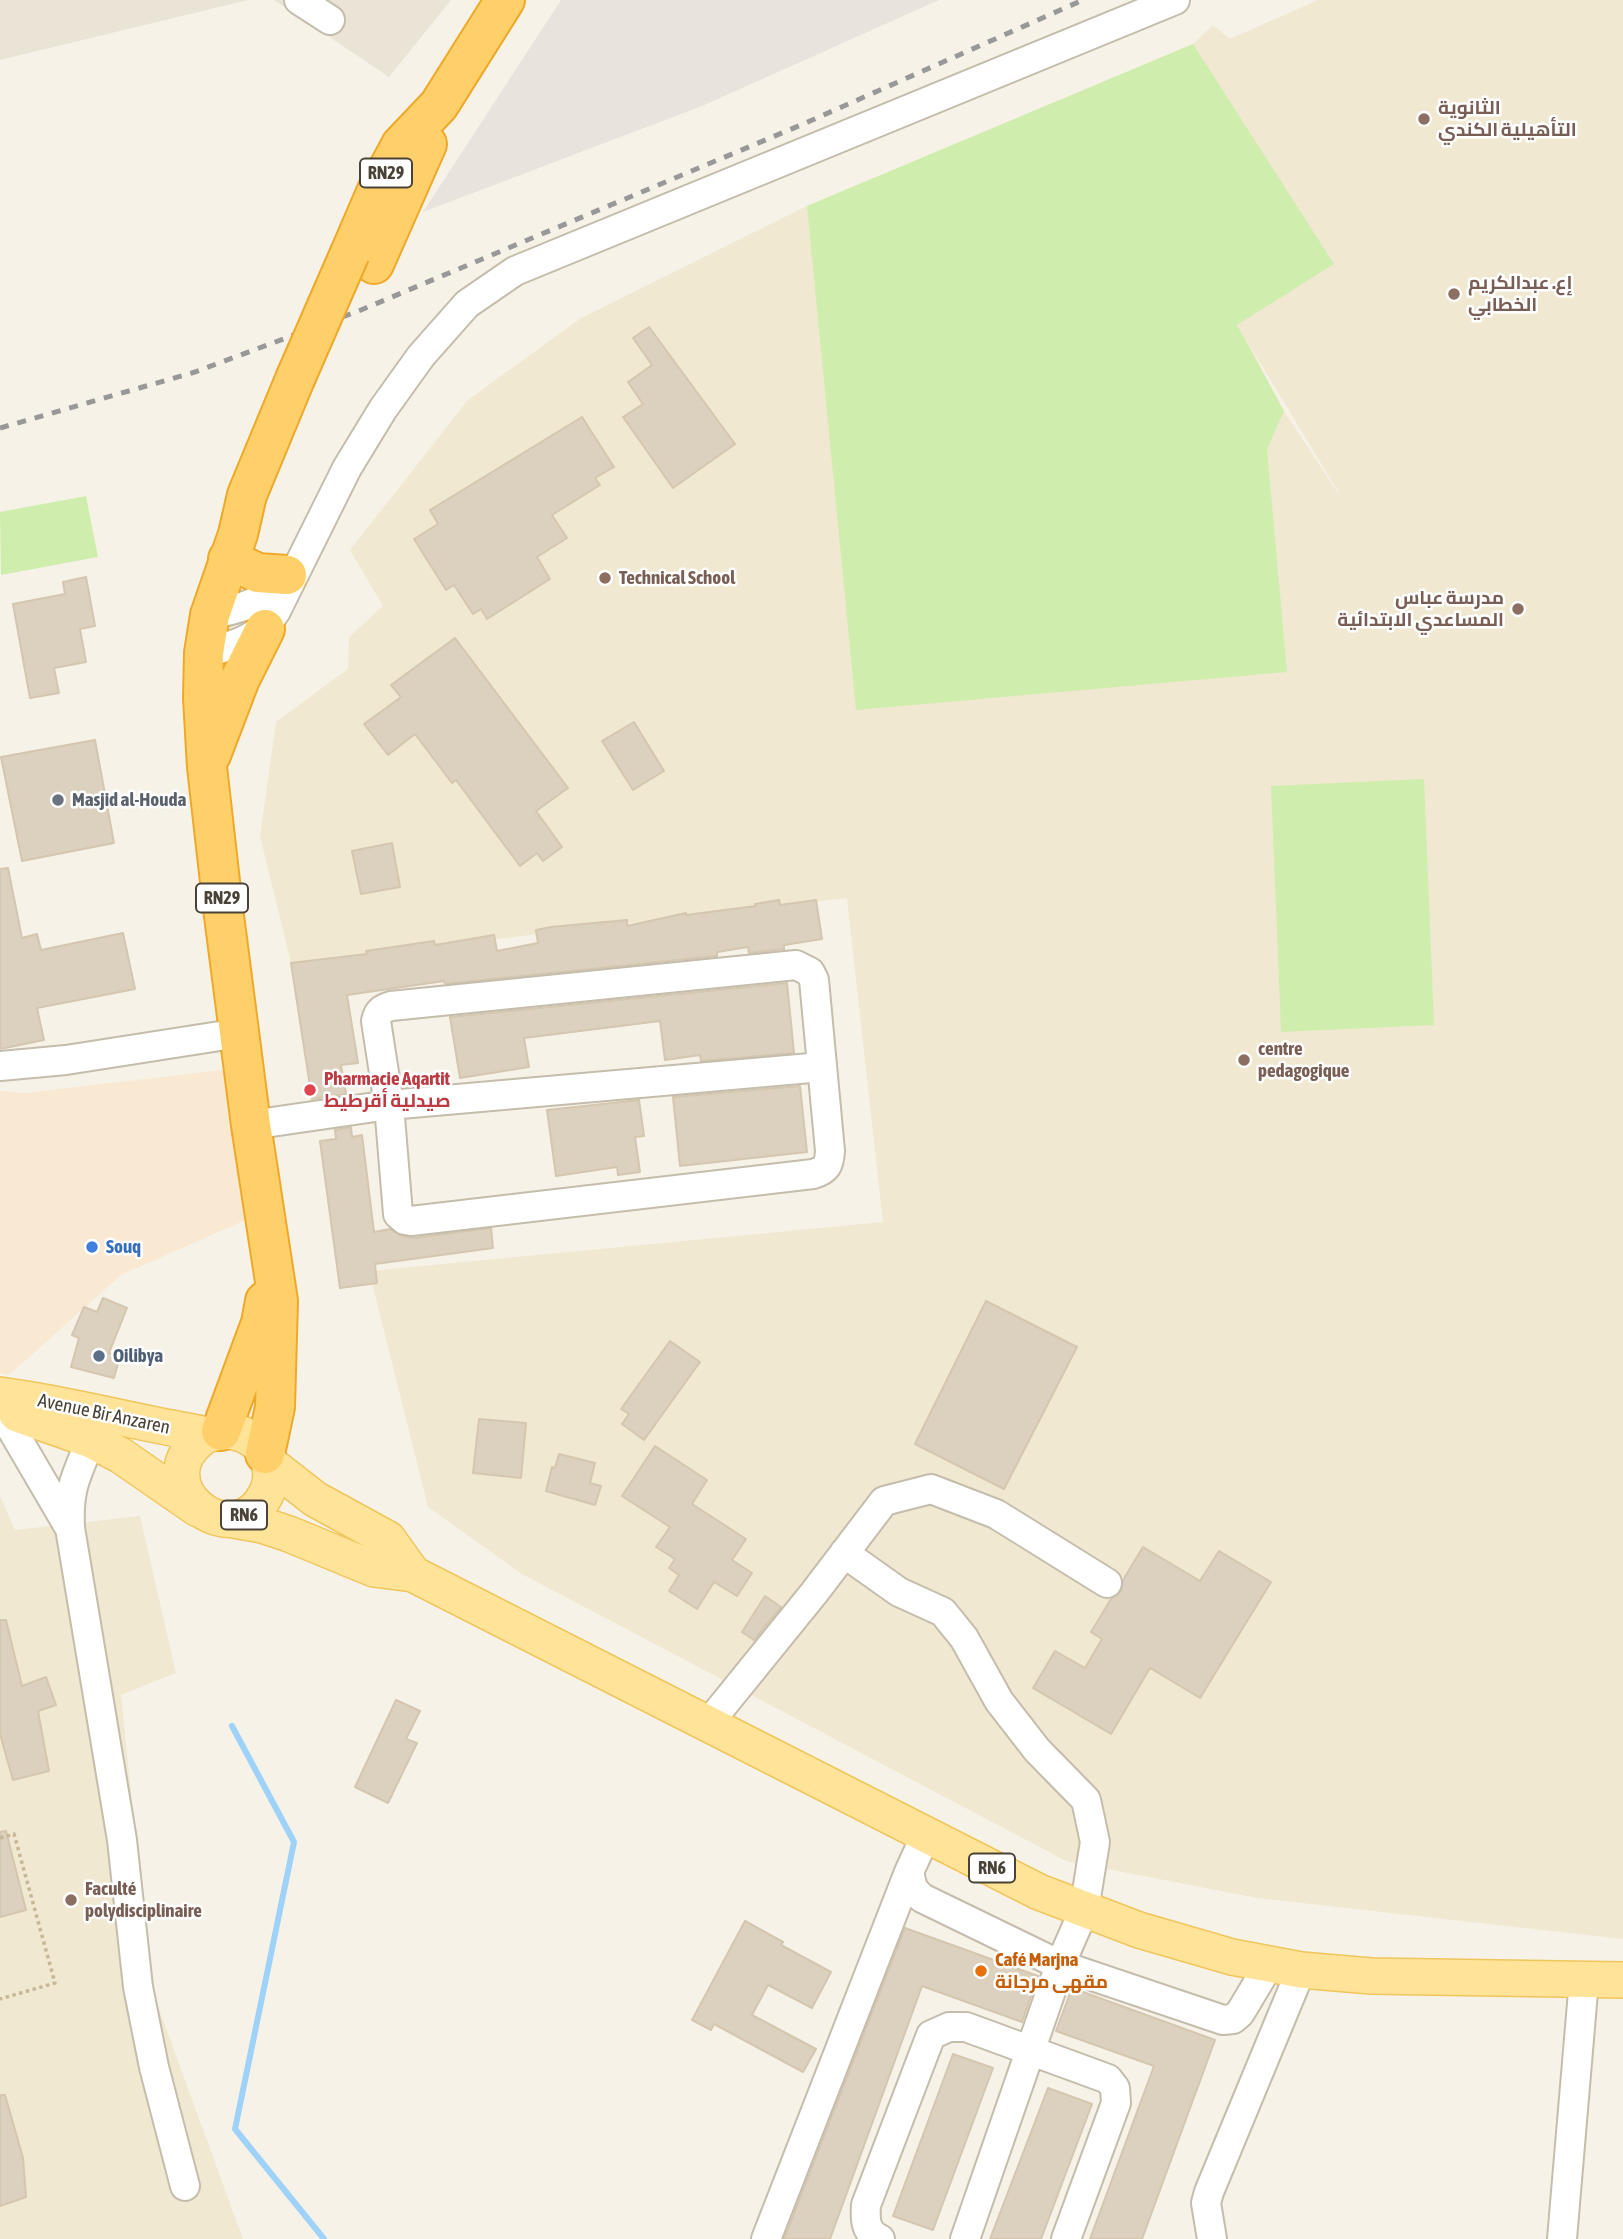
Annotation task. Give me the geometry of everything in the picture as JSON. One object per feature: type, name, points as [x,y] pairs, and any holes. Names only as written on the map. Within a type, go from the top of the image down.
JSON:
[{"type":"highway","name":"RN29","points":[[267,1458],[275,1407],[278,1301],[251,1125],[207,767],[203,698],[204,653],[210,615],[233,546],[266,504],[307,384],[362,258],[424,154],[439,106],[505,0]]},
{"type":"highway","points":[[233,546],[258,573],[294,567]]},
{"type":"highway","points":[[207,767],[240,679],[265,628]]},
{"type":"highway","name":"RN29","points":[[215,1433],[261,1323],[273,1265]]},
{"type":"main road","name":"Avenue Bir Anzaren","points":[[0,1395],[34,1399],[142,1423],[215,1433]]},
{"type":"main road","name":"Avenue Bir Anzaren","points":[[0,1409],[91,1440],[120,1455],[213,1514]]},
{"type":"main road","name":"RN6","points":[[213,1514],[242,1516],[262,1501],[268,1489],[271,1476],[267,1458],[258,1443],[234,1431],[215,1433],[197,1441],[184,1463],[184,1489],[190,1500],[213,1514],[280,1531],[373,1569],[413,1574],[1039,1892],[1152,1934],[1232,1957],[1285,1967],[1371,1976],[1623,1980]]},
{"type":"main road","name":"RN6","points":[[267,1458],[315,1499],[388,1539],[413,1574]]},
{"type":"street","points":[[299,0],[330,20]]},
{"type":"street","points":[[204,653],[230,647],[265,628],[276,611],[294,567],[346,468],[383,409],[421,356],[467,304],[515,271],[1174,0]]},
{"type":"street","points":[[210,615],[240,609],[258,601],[272,591],[294,567]]},
{"type":"street","points":[[784,966],[804,967],[814,980],[822,1067],[830,1151],[828,1166],[823,1171],[411,1221],[402,1217],[397,1208],[389,1105],[376,1021],[382,1009],[391,1006],[784,966]]},
{"type":"street","points":[[0,1066],[66,1060],[239,1033]]},
{"type":"street","points":[[251,1125],[389,1105],[822,1067]]},
{"type":"street","points":[[0,1409],[70,1528]]},
{"type":"street","points":[[91,1440],[71,1487],[70,1528],[122,1840],[138,1987],[154,2067],[185,2186]]},
{"type":"street","points":[[707,1725],[884,1501],[931,1489],[996,1514],[1107,1583]]},
{"type":"street","points":[[844,1553],[899,1592],[943,1612],[964,1638],[999,1701],[1037,1750],[1086,1800],[1095,1842],[1084,1910],[1060,1965],[965,2239]]},
{"type":"street","points":[[766,2239],[909,1872],[926,1835]]},
{"type":"street","points":[[909,1872],[913,1889],[922,1898],[1060,1965],[1223,2020],[1233,2019],[1285,1967]]},
{"type":"street","points":[[1212,2239],[1206,2203],[1285,1967]]},
{"type":"street","points":[[1562,2239],[1584,1980]]},
{"type":"street","points":[[880,2239],[874,2236],[864,2222],[866,2205],[931,2035],[949,2026],[966,2026],[1029,2052],[1108,2079],[1115,2088],[1116,2103],[1066,2239]]},
{"type":"path","points":[[0,1838],[14,1834],[55,1983],[0,1999]]},
{"type":"shaded area","points":[[0,0],[248,0],[0,60]]},
{"type":"shaded area","points":[[274,0],[451,0],[389,77]]},
{"type":"shaded area","points":[[561,0],[939,0],[702,106],[423,212]]},
{"type":"shaded area","name":"centre pedagogique","points":[[1318,0],[1623,0],[1623,1939],[1257,1898],[1066,1861],[522,1574],[428,1507],[369,1271],[883,1222],[847,898],[291,963],[260,836],[276,722],[348,669],[349,637],[383,606],[350,550],[468,400],[581,318],[807,206],[1193,44],[1213,25],[1230,39]],"holes":[[[1248,343],[1339,493],[1284,411]]]},
{"type":"shaded area","name":"Souq","points":[[239,1068],[248,1219],[121,1275],[9,1375],[0,1373],[0,1091],[25,1093]]},
{"type":"shaded area","name":"Faculté polydisciplinaire","points":[[0,1496],[15,1530],[140,1516],[176,1673],[121,1695],[151,1987],[243,2239],[0,2239]]},
{"type":"green space","points":[[1193,44],[1334,264],[1237,325],[1284,411],[1267,449],[1287,672],[856,710],[807,206]]},
{"type":"green space","points":[[86,496],[98,557],[1,575],[0,512]]},
{"type":"green space","points":[[1424,779],[1434,1025],[1281,1032],[1271,786]]},
{"type":"building","points":[[649,327],[735,444],[673,488],[623,417],[643,404],[628,382],[652,365],[633,338]]},
{"type":"building","points":[[582,417],[614,467],[595,478],[600,485],[552,515],[567,538],[537,557],[550,579],[487,619],[481,609],[473,614],[454,585],[446,590],[414,539],[438,524],[430,510]]},
{"type":"building","points":[[86,577],[95,626],[80,629],[86,662],[54,668],[59,693],[30,698],[13,604],[65,594],[63,582]]},
{"type":"building","points":[[455,638],[568,788],[536,811],[562,847],[543,861],[537,853],[520,866],[456,780],[452,783],[415,734],[388,755],[364,724],[401,697],[391,685]]},
{"type":"building","points":[[634,722],[664,771],[633,790],[602,741]]},
{"type":"building","name":"Masjid al-Houda","points":[[95,740],[114,843],[22,861],[1,757]]},
{"type":"building","points":[[392,843],[400,887],[361,894],[352,851]]},
{"type":"building","points":[[8,868],[22,938],[37,934],[41,950],[123,933],[135,989],[37,1008],[44,1040],[0,1049],[0,869]]},
{"type":"building","points":[[779,900],[780,905],[816,900],[822,939],[784,945],[784,949],[749,953],[748,947],[717,952],[717,956],[445,984],[444,981],[347,995],[358,1063],[341,1065],[346,1094],[312,1099],[291,963],[367,954],[366,951],[434,941],[435,945],[494,935],[497,951],[538,943],[536,930],[551,927],[627,920],[627,926],[686,913],[756,906],[755,904]]},
{"type":"building","points":[[787,983],[794,1053],[701,1061],[700,1055],[665,1060],[660,1021],[524,1038],[529,1067],[460,1078],[450,1017]]},
{"type":"building","points":[[800,1086],[807,1152],[680,1166],[673,1097]]},
{"type":"building","points":[[639,1100],[644,1136],[635,1137],[640,1172],[618,1175],[617,1167],[556,1176],[547,1110]]},
{"type":"building","points":[[351,1127],[352,1137],[362,1135],[374,1232],[390,1229],[402,1236],[413,1238],[491,1228],[493,1248],[375,1264],[377,1283],[340,1288],[320,1141],[336,1139],[335,1130]]},
{"type":"building","points":[[103,1298],[127,1308],[109,1353],[120,1356],[114,1378],[71,1367],[79,1338],[72,1335],[84,1307],[97,1312]]},
{"type":"building","points":[[986,1301],[1077,1347],[1004,1489],[915,1444]]},
{"type":"building","points":[[670,1341],[700,1362],[644,1440],[622,1424],[629,1414],[621,1409]]},
{"type":"building","points":[[479,1419],[526,1423],[521,1478],[473,1473]]},
{"type":"building","points":[[655,1446],[707,1480],[692,1504],[746,1539],[732,1560],[752,1573],[737,1596],[714,1582],[697,1609],[669,1591],[679,1575],[669,1568],[675,1559],[656,1547],[670,1527],[622,1496]]},
{"type":"building","points":[[559,1454],[595,1463],[590,1483],[601,1486],[595,1505],[546,1491],[552,1467],[555,1468]]},
{"type":"building","points":[[1143,1547],[1200,1581],[1219,1551],[1271,1582],[1200,1698],[1150,1668],[1111,1734],[1033,1688],[1055,1651],[1085,1668],[1102,1639],[1091,1632],[1111,1599],[1121,1591],[1123,1580]]},
{"type":"building","points":[[765,1596],[781,1607],[754,1640],[742,1632]]},
{"type":"building","points":[[0,1620],[6,1620],[22,1686],[46,1677],[56,1705],[38,1711],[49,1771],[13,1780],[0,1734]]},
{"type":"building","points":[[396,1700],[420,1711],[406,1739],[417,1743],[388,1803],[355,1787]]},
{"type":"building","points":[[6,1831],[26,1910],[0,1917],[0,1832]]},
{"type":"building","points":[[745,1921],[783,1942],[781,1945],[831,1972],[812,2008],[768,1985],[752,2015],[816,2049],[803,2072],[714,2024],[711,2030],[692,2020]]},
{"type":"building","points":[[905,1928],[1038,1976],[1022,2022],[922,1986],[830,2239],[784,2239]]},
{"type":"building","points":[[1072,1988],[1215,2040],[1142,2239],[1090,2239],[1154,2066],[1056,2031]]},
{"type":"building","points":[[953,2054],[993,2068],[933,2230],[893,2216]]},
{"type":"building","points":[[1048,2088],[1092,2104],[1041,2239],[990,2239]]},
{"type":"building","points":[[0,2095],[5,2095],[23,2158],[26,2197],[0,2206]]},
{"type":"waterway","points":[[232,1726],[294,1842],[235,2129],[324,2239]]},
{"type":"railway","points":[[0,428],[195,372],[361,310],[801,125],[1083,0]]},
{"type":"place","name":"الثانوية التأهيلية الكندي","points":[[1424,119]]},
{"type":"place","name":"إع. عبدالكريم الخطابي","points":[[1454,294]]},
{"type":"place","name":"Technical School","points":[[605,578]]},
{"type":"place","name":"مدرسة عباس المساعدي الابتدائية","points":[[1518,609]]},
{"type":"place","name":"Masjid al-Houda","points":[[58,800]]},
{"type":"place","name":"centre pedagogique","points":[[1244,1060]]},
{"type":"place","name":"Pharmacie Aqartit صيدلية أقرطيط","points":[[310,1090]]},
{"type":"place","name":"Souq","points":[[92,1247]]},
{"type":"place","name":"Oilibya","points":[[99,1356]]},
{"type":"place","name":"Faculté polydisciplinaire","points":[[71,1900]]},
{"type":"place","name":"Café Marjna مقهى مرجانة","points":[[981,1971]]}]
